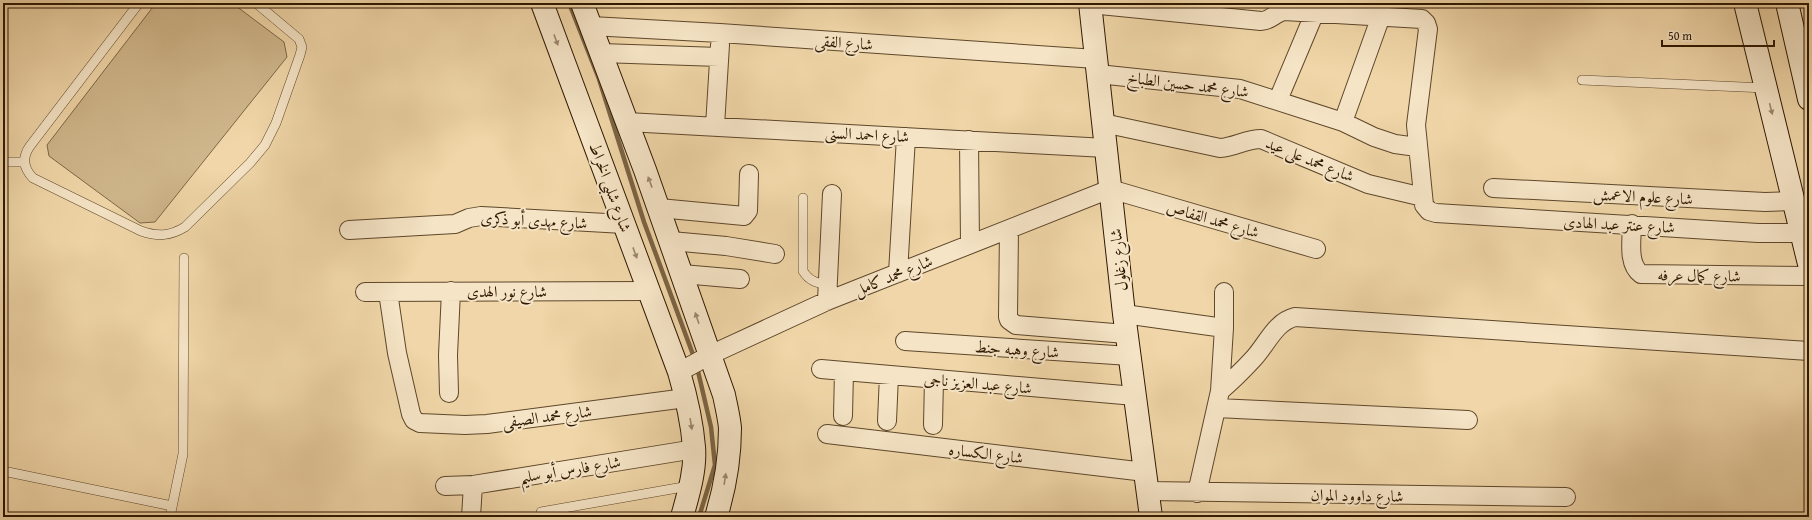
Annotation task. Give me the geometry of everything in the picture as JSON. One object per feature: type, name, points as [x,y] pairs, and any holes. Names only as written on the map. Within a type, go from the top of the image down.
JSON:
[{"type":"street","name":"شارع شلبى الخراط","points":[[542,3],[649,291],[683,370],[694,449],[691,486],[682,517]]},
{"type":"street","points":[[582,3],[628,122],[671,241],[706,357],[724,394],[730,427],[728,461],[723,495],[716,517]]},
{"type":"street","points":[[1745,3],[1809,264]]},
{"type":"street","points":[[1787,3],[1801,29],[1809,99]]},
{"type":"street","points":[[1090,4],[1261,22],[1270,19],[1278,12],[1284,11],[1422,19],[1426,23],[1428,29],[1416,125],[1423,197]]},
{"type":"street","name":"شارع زغلول","points":[[1090,4],[1125,324],[1151,517]]},
{"type":"street","points":[[1278,100],[1315,12]]},
{"type":"street","points":[[1343,122],[1381,16]]},
{"type":"street","name":"شارع الفقى","points":[[591,26],[720,34],[1097,66]]},
{"type":"street","points":[[715,126],[720,34]]},
{"type":"street","points":[[601,53],[719,57]]},
{"type":"street","name":"شارع محمد حسين الطباخ","points":[[1097,66],[1227,86],[1253,92],[1343,122],[1374,137],[1395,144],[1417,147]]},
{"type":"street","name":"شارع احمد السنى","points":[[628,122],[1106,148]]},
{"type":"street","name":"شارع محمد على عيد","points":[[1103,123],[1220,148],[1228,148],[1252,139],[1260,139],[1368,184],[1423,197]]},
{"type":"street","points":[[898,273],[906,136]]},
{"type":"street","points":[[969,140],[970,244]]},
{"type":"street","points":[[659,208],[744,216],[748,210],[749,174]]},
{"type":"street","name":"شارع علوم الاعمش","points":[[1493,188],[1765,202],[1794,201]]},
{"type":"street","name":"شارع محمد كامل","points":[[683,370],[828,293],[898,273],[1110,189]]},
{"type":"street","name":"شارع محمد القفاص","points":[[1110,189],[1316,249]]},
{"type":"street","points":[[828,293],[832,194]]},
{"type":"street","name":"شارع عنتر عبد الهادى","points":[[1423,197],[1424,205],[1429,211],[1436,213],[1758,233],[1801,233]]},
{"type":"street","name":"شارع مهدى أبو ذكرى","points":[[350,230],[455,224],[469,218],[481,216],[624,224]]},
{"type":"street","name":"شارع كمال عرفه","points":[[1632,224],[1633,263],[1635,270],[1641,274],[1809,276]]},
{"type":"street","points":[[1009,229],[1008,317],[1009,320],[1016,325],[1125,324],[1224,328]]},
{"type":"street","points":[[671,241],[726,246],[775,254]]},
{"type":"street","points":[[682,274],[740,279]]},
{"type":"street","points":[[449,392],[448,355],[451,291]]},
{"type":"street","name":"شارع نور الهدى","points":[[365,292],[649,291]]},
{"type":"street","name":"شارع محمد الصيفى","points":[[388,292],[397,353],[411,414],[414,420],[420,423],[465,425],[487,424],[686,398]]},
{"type":"street","points":[[1197,493],[1218,399],[1224,328],[1224,292]]},
{"type":"street","points":[[1218,399],[1251,362],[1280,324],[1295,317],[1809,351]]},
{"type":"street","name":"شارع وهبه جنط","points":[[905,341],[1130,356]]},
{"type":"street","name":"شارع عبد العزيز ناجى","points":[[821,369],[1135,396]]},
{"type":"street","points":[[843,416],[844,371]]},
{"type":"street","points":[[887,421],[889,375]]},
{"type":"street","points":[[933,425],[934,379]]},
{"type":"street","points":[[1218,399],[1468,420]]},
{"type":"street","name":"شارع الكساره","points":[[826,434],[1147,482]]},
{"type":"street","name":"شارع فارس أبو سليم","points":[[445,486],[473,485],[694,449]]},
{"type":"street","name":"شارع داوود الموان","points":[[1147,482],[1197,493],[1566,498]]},
{"type":"street","points":[[471,517],[473,485]]},
{"type":"lane","points":[[139,3],[26,151],[24,162],[33,178],[152,235],[164,235],[185,227],[250,163],[265,145],[276,123],[302,47],[299,39],[256,3]]},
{"type":"lane","points":[[1582,80],[1766,88]]},
{"type":"lane","points":[[3,162],[24,162]]},
{"type":"lane","points":[[803,198],[803,271],[807,278],[817,283],[828,293]]},
{"type":"lane","points":[[170,517],[183,454],[184,258]]},
{"type":"lane","points":[[3,472],[172,506]]},
{"type":"lane","points":[[541,512],[691,486]]},
{"type":"shaded area","points":[[156,3],[232,3],[284,42],[287,57],[155,222],[140,223],[49,156],[47,145]]},
{"type":"waterway","points":[[569,3],[599,79],[644,222],[695,360]]},
{"type":"waterway","points":[[697,367],[711,427],[715,465],[699,517]]}]
